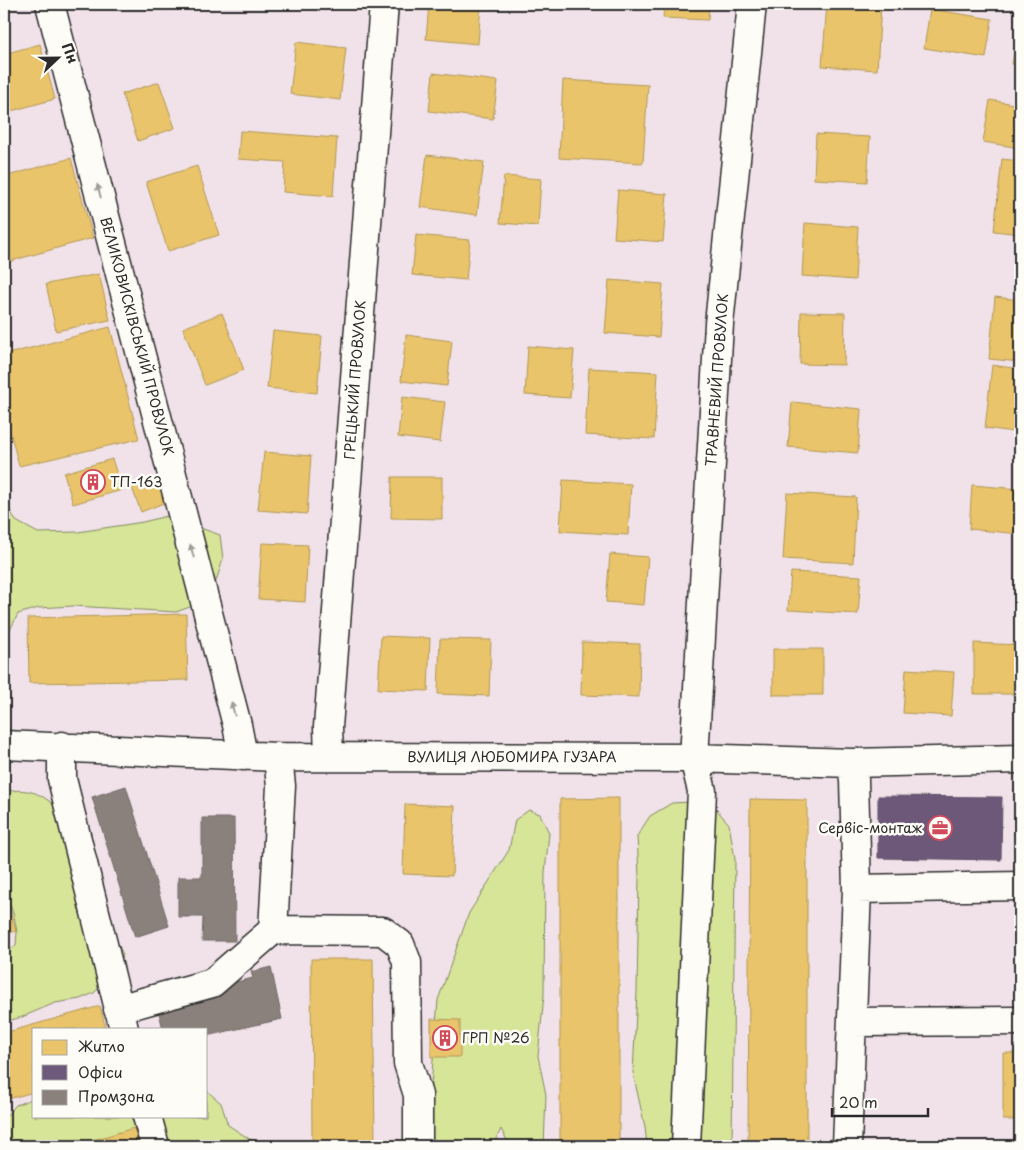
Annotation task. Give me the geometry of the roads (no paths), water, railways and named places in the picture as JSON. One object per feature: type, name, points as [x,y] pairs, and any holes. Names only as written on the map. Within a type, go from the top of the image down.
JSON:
[{"type":"street","name":"ВЕЛИКОВИСКІВСЬКИЙ ПРОВУЛОК","points":[[50,4],[237,725],[243,756]]},
{"type":"street","name":"ГРЕЦЬКИЙ ПРОВУЛОК","points":[[329,757],[328,727],[384,4]]},
{"type":"street","name":"ТРАВНЕВИЙ ПРОВУЛОК","points":[[686,1146],[702,790],[694,758],[719,324],[752,4]]},
{"type":"street","name":"ВУЛИЦЯ ЛЮБОМИРА ГУЗАРА","points":[[4,745],[62,746],[278,757],[694,758],[852,763],[1020,759]]},
{"type":"street","points":[[62,746],[62,779],[121,1019],[212,983],[273,930],[383,931],[400,944],[407,962],[408,1064],[418,1095],[418,1146]]},
{"type":"street","points":[[273,930],[280,786],[278,757]]},
{"type":"street","points":[[847,1146],[857,888],[852,763]]},
{"type":"street","points":[[857,888],[1020,886]]},
{"type":"street","points":[[852,1022],[1020,1021]]},
{"type":"street","points":[[148,1118],[155,1146]]},
{"type":"place","name":"ТП-163","points":[[93,482]]},
{"type":"place","name":"Сервіс-монтаж","points":[[940,828]]},
{"type":"place","name":"ГРП №26","points":[[445,1038]]}]
